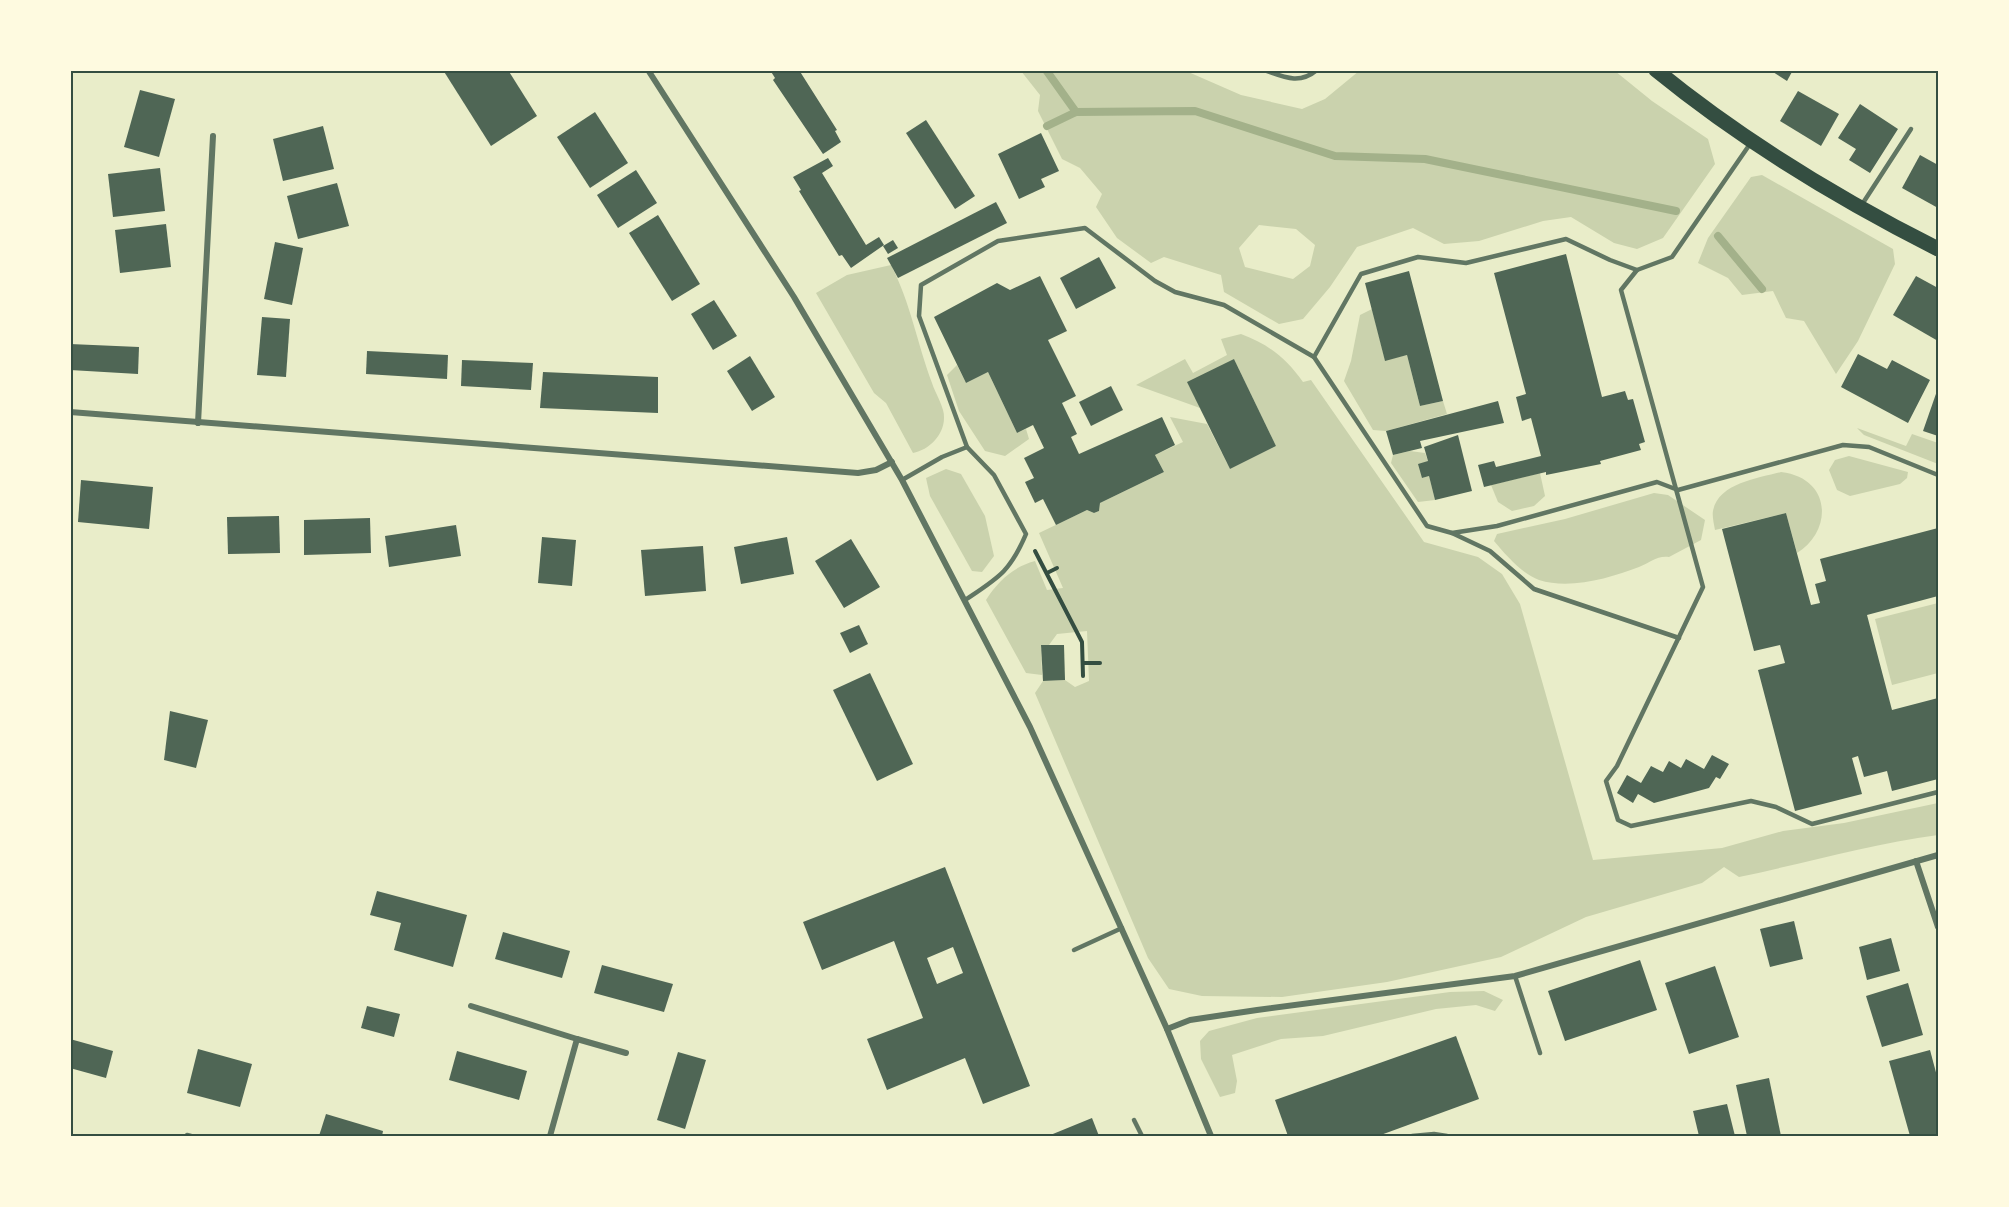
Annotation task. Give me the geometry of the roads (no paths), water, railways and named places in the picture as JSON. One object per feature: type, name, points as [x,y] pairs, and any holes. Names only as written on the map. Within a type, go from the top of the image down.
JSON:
[{"type":"main road","points":[[1656,70],[1752,142],[1860,208],[1938,249]]},
{"type":"street","points":[[648,70],[794,297],[902,480],[1029,727],[1167,1029],[1211,1137]]},
{"type":"street","points":[[198,423],[213,136]]},
{"type":"street","points":[[70,412],[858,473],[876,470],[892,462]]},
{"type":"street","points":[[1167,1029],[1190,1020],[1515,976],[1938,855]]},
{"type":"street","points":[[1916,861],[1938,927]]},
{"type":"street","points":[[471,1006],[626,1053]]},
{"type":"street","points":[[550,1137],[577,1039]]},
{"type":"lane","points":[[1264,70],[1294,81],[1311,76],[1317,70]]},
{"type":"lane","points":[[1860,208],[1911,129]]},
{"type":"lane","points":[[1752,142],[1672,257],[1637,270],[1621,290],[1703,587],[1617,766],[1606,781],[1618,820],[1631,826],[1751,801],[1776,807],[1812,824],[1938,792]]},
{"type":"lane","points":[[965,600],[1000,577],[1015,560],[1026,534],[994,475],[967,447],[919,316],[921,285],[998,241],[1084,228],[1155,281],[1175,292],[1224,305],[1314,357],[1427,526],[1452,533],[1490,551],[1534,589],[1679,638]]},
{"type":"lane","points":[[1314,357],[1361,274],[1418,257],[1466,263],[1566,239],[1637,270]]},
{"type":"lane","points":[[1452,533],[1497,526],[1657,482],[1678,490],[1843,445],[1869,447],[1938,475]]},
{"type":"lane","points":[[902,480],[942,457],[967,447]]},
{"type":"lane","points":[[1074,950],[1122,928]]},
{"type":"lane","points":[[1515,976],[1540,1053]]},
{"type":"lane","points":[[1134,1120],[1142,1137]]},
{"type":"lane","points":[[1412,1137],[1434,1134],[1447,1137]]},
{"type":"waterway","points":[[1046,70],[1076,112]]},
{"type":"waterway","points":[[1047,126],[1076,112],[1195,111],[1335,156],[1425,159],[1676,211]]},
{"type":"waterway","points":[[1718,236],[1762,289]]}]
